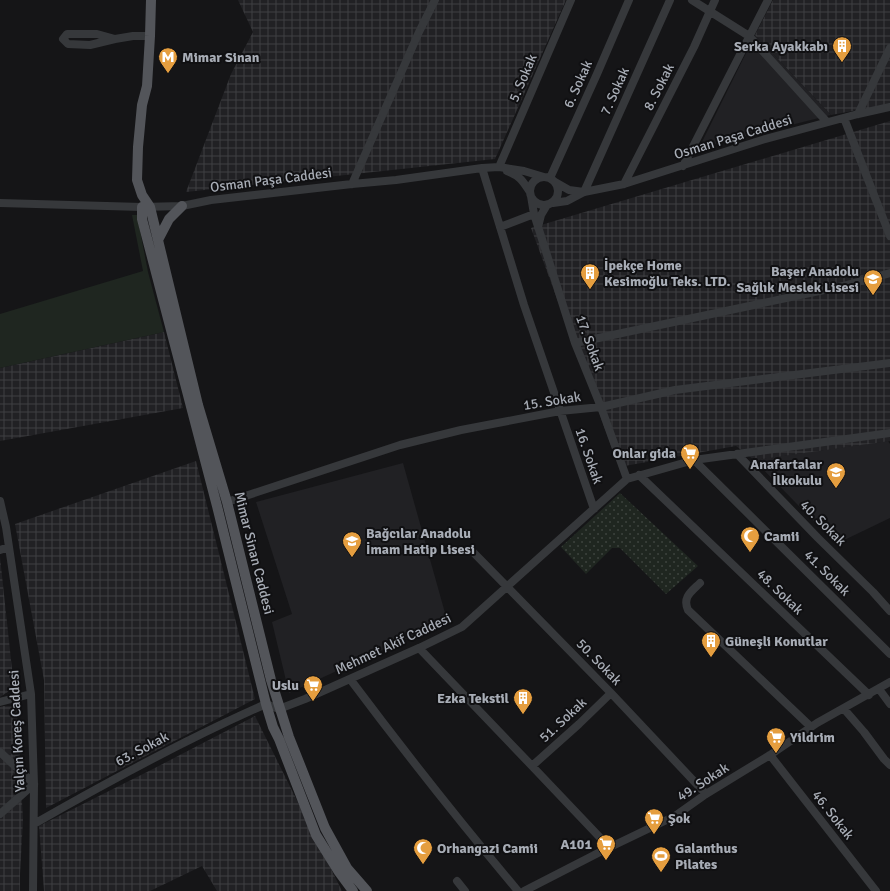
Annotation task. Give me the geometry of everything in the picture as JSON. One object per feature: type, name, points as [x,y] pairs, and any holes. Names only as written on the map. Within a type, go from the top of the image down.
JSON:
[{"type":"main road","points":[[146,207],[137,180],[142,105],[147,86],[151,0]]},
{"type":"main road","points":[[158,240],[169,219],[182,206]]},
{"type":"main road","name":"Mimar Sinan Caddesi","points":[[146,207],[158,240],[198,405],[227,502],[279,709],[325,828],[347,868],[368,891]]},
{"type":"main road","name":"Mimar Sinan Caddesi","points":[[146,207],[142,219],[217,506],[266,704],[273,727],[316,835],[339,872],[353,891]]},
{"type":"street","points":[[352,184],[419,32],[435,0]]},
{"type":"street","name":"5. Sokak","points":[[499,167],[571,0]]},
{"type":"street","name":"6. Sokak","points":[[549,179],[629,0]]},
{"type":"street","name":"7. Sokak","points":[[584,192],[670,0]]},
{"type":"street","points":[[692,0],[749,36],[827,122]]},
{"type":"street","name":"8. Sokak","points":[[624,184],[694,47],[715,0]]},
{"type":"street","points":[[683,166],[768,0]]},
{"type":"street","points":[[115,39],[96,34],[67,34],[63,39],[68,44],[90,45],[133,36],[150,36]]},
{"type":"street","points":[[858,114],[890,48]]},
{"type":"street","name":"Osman Paşa Caddesi","points":[[550,204],[567,201],[584,192],[624,184],[762,140],[858,114],[890,107]]},
{"type":"street","points":[[844,118],[890,236]]},
{"type":"street","points":[[499,167],[523,180],[532,199],[539,204],[550,204]]},
{"type":"street","name":"Osman Paşa Caddesi","points":[[0,202],[146,207],[182,206],[211,200],[499,167],[524,171],[549,179],[569,190],[584,192]]},
{"type":"street","name":"16. Sokak","points":[[482,168],[524,305],[594,509]]},
{"type":"street","points":[[530,194],[530,188],[537,179],[549,179],[558,190],[556,198],[541,214],[538,228]]},
{"type":"street","name":"17. Sokak","points":[[530,194],[538,228],[575,343],[601,406],[628,480]]},
{"type":"street","points":[[500,227],[534,214]]},
{"type":"street","points":[[575,343],[835,287],[890,273]]},
{"type":"street","name":"15. Sokak","points":[[227,502],[400,446],[461,430],[560,411],[601,406],[675,390],[890,363]]},
{"type":"street","points":[[628,480],[694,460],[890,433]]},
{"type":"street","name":"40. Sokak","points":[[737,454],[890,611]]},
{"type":"street","name":"41. Sokak","points":[[694,460],[890,654]]},
{"type":"street","name":"48. Sokak","points":[[639,476],[870,695]]},
{"type":"street","name":"Mehmet Akif Caddesi","points":[[279,709],[350,679],[462,627],[628,480]]},
{"type":"street","name":"Yalçın Koreş Caddesi","points":[[0,501],[6,527],[31,694],[34,784],[33,891]]},
{"type":"street","points":[[0,550],[9,547]]},
{"type":"street","name":"50. Sokak","points":[[471,550],[611,693],[706,794]]},
{"type":"street","points":[[700,583],[686,599],[685,605],[688,610],[811,727]]},
{"type":"street","points":[[419,648],[609,847]]},
{"type":"street","points":[[350,679],[416,766],[518,891]]},
{"type":"street","name":"49. Sokak","points":[[524,891],[609,847],[675,816],[706,794],[770,755],[811,727],[870,695],[890,682]]},
{"type":"street","points":[[879,689],[890,704]]},
{"type":"street","name":"51. Sokak","points":[[532,766],[611,693]]},
{"type":"street","points":[[0,702],[31,694]]},
{"type":"street","points":[[266,704],[279,709]]},
{"type":"street","name":"63. Sokak","points":[[34,824],[88,793],[177,746],[227,721],[266,704]]},
{"type":"street","points":[[844,709],[890,765]]},
{"type":"street","points":[[0,752],[34,784],[0,814]]},
{"type":"street","name":"46. Sokak","points":[[770,755],[876,891]]},
{"type":"street","points":[[457,881],[465,891]]},
{"type":"shaded area","points":[[238,0],[566,0],[495,159],[186,192],[231,74],[253,32]]},
{"type":"shaded area","points":[[773,0],[890,0],[890,104],[831,115],[755,35]]},
{"type":"shaded area","points":[[755,35],[831,115],[699,148]]},
{"type":"shaded area","points":[[890,121],[890,441],[754,460],[736,446],[619,467],[531,228]]},
{"type":"shaded area","points":[[132,215],[137,215],[148,272],[164,332],[0,368],[0,314],[143,271]]},
{"type":"shaded area","points":[[164,332],[183,408],[0,441],[0,368]]},
{"type":"shaded area","name":"Anafartalar İlkokulu","points":[[888,441],[890,444],[890,518],[836,544],[754,460]]},
{"type":"shaded area","points":[[196,461],[255,699],[46,808],[44,680],[15,524]]},
{"type":"shaded area","name":"Bağcılar Anadolu İmam Hatip Lisesi","points":[[403,463],[447,620],[289,693],[272,622],[292,614],[256,502]]},
{"type":"shaded area","points":[[620,493],[698,566],[666,594],[620,548],[612,548],[586,574],[561,547]]},
{"type":"shaded area","points":[[0,557],[14,688],[0,697]]},
{"type":"shaded area","points":[[12,706],[17,709],[23,820],[20,891],[0,891],[0,707]]},
{"type":"shaded area","points":[[255,716],[342,891],[217,891],[202,866],[150,891],[44,891],[39,826]]},
{"type":"place","name":"Serka Ayakkabı","points":[[842,63]]},
{"type":"place","name":"Mimar Sinan","points":[[168,74]]},
{"type":"place","name":"İpekçe Home Kesimoğlu Teks. LTD.","points":[[590,290]]},
{"type":"place","name":"Başer Anadolu Sağlık Meslek Lisesi","points":[[873,296]]},
{"type":"place","name":"Onlar gida","points":[[690,470]]},
{"type":"place","name":"Anafartalar İlkokulu","points":[[836,489]]},
{"type":"place","name":"Camii","points":[[750,553]]},
{"type":"place","name":"Bağcılar Anadolu İmam Hatip Lisesi","points":[[352,558]]},
{"type":"place","name":"Güneşli Konutlar","points":[[711,658]]},
{"type":"place","name":"Uslu","points":[[313,702]]},
{"type":"place","name":"Ezka Tekstil","points":[[523,715]]},
{"type":"place","name":"Yildrim","points":[[776,754]]},
{"type":"place","name":"Şok","points":[[654,835]]},
{"type":"place","name":"A101","points":[[606,861]]},
{"type":"place","name":"Orhangazi Camii","points":[[423,865]]},
{"type":"place","name":"Galanthus Pilates","points":[[661,873]]}]
